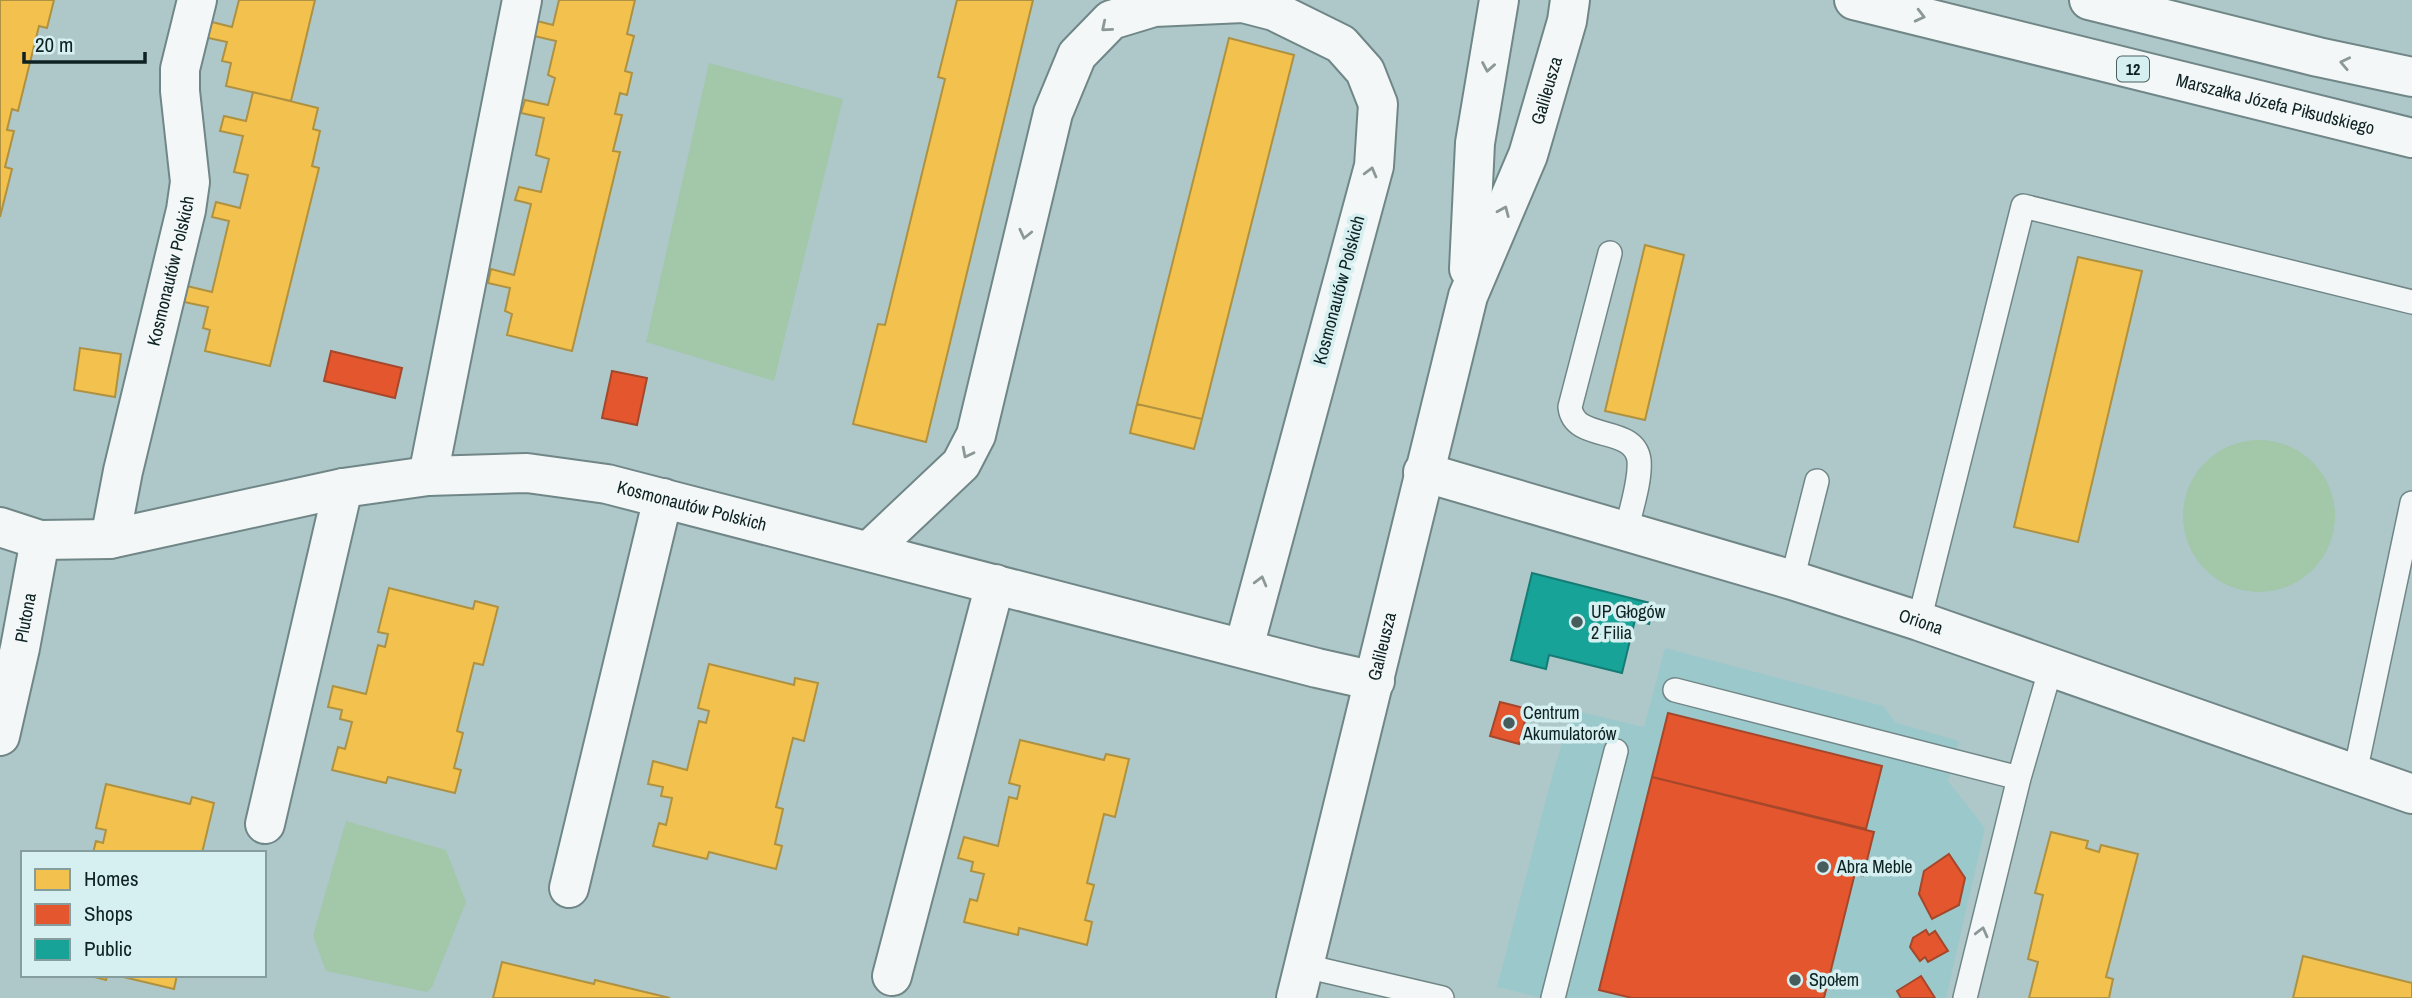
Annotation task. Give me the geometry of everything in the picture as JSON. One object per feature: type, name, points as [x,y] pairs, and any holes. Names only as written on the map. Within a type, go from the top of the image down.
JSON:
[{"type":"street","name":"Kosmonautów Polskich","points":[[110,540],[123,471],[186,210],[190,182],[180,69],[197,0]]},
{"type":"street","points":[[428,476],[522,0]]},
{"type":"street","name":"Marszałka Józefa Piłsudskiego","points":[[1854,0],[2412,138]]},
{"type":"street","points":[[2090,0],[2318,57],[2412,77]]},
{"type":"street","name":"Kosmonautów Polskich","points":[[870,550],[961,464],[976,435],[1053,113],[1077,55],[1111,20],[1154,7],[1243,1],[1274,11],[1341,44],[1365,71],[1378,104],[1374,166],[1244,647]]},
{"type":"street","name":"Galileusza","points":[[1468,296],[1475,143],[1499,1]]},
{"type":"street","name":"Galileusza","points":[[1301,982],[1468,296],[1528,155],[1575,7]]},
{"type":"street","name":"Kosmonautów Polskich","points":[[0,527],[40,540],[110,540],[343,488],[428,476],[527,472],[607,484],[1375,681]]},
{"type":"street","name":"Oriona","points":[[1423,472],[1792,580],[1919,621],[2412,794]]},
{"type":"street","points":[[265,824],[343,488]]},
{"type":"street","points":[[569,888],[663,498]]},
{"type":"street","name":"Plutona","points":[[0,736],[40,540]]},
{"type":"street","points":[[892,976],[995,584]]},
{"type":"lane","points":[[1919,621],[2023,206],[2412,302]]},
{"type":"lane","points":[[1610,253],[1570,407],[1571,416],[1577,424],[1619,438],[1632,446],[1639,458],[1639,472],[1626,532]]},
{"type":"lane","points":[[1792,580],[1816,481]]},
{"type":"lane","points":[[2355,773],[2412,503]]},
{"type":"lane","points":[[1965,998],[2019,778],[2051,667]]},
{"type":"lane","points":[[1675,690],[2019,778]]},
{"type":"lane","points":[[1553,998],[1616,751]]},
{"type":"lane","points":[[1301,982],[1442,998]]},
{"type":"shaded area","points":[[1665,648],[1883,706],[1896,723],[1959,741],[1948,781],[1985,828],[1946,998],[1542,998],[1497,987],[1572,710],[1644,727]]},
{"type":"green space","points":[[709,63],[843,99],[774,381],[646,342]]},
{"type":"green space","points":[[2259,440],[2288,446],[2312,463],[2329,487],[2335,516],[2329,545],[2312,569],[2288,586],[2259,592],[2230,586],[2206,569],[2189,545],[2183,516],[2189,487],[2206,463],[2230,446]]},
{"type":"green space","points":[[346,821],[446,850],[466,902],[432,987],[427,992],[326,971],[313,936]]},
{"type":"building: Homes","points":[[0,0],[54,0],[47,28],[39,26],[18,111],[12,109],[7,130],[14,131],[5,167],[12,169],[0,217]]},
{"type":"building: Homes","points":[[239,0],[315,0],[291,101],[226,86],[231,63],[222,61],[227,42],[204,37],[208,21],[232,27]]},
{"type":"building: Homes","points":[[559,0],[635,0],[627,34],[634,36],[625,71],[632,73],[627,95],[620,93],[615,114],[622,115],[613,151],[620,152],[572,351],[507,335],[512,314],[505,311],[510,288],[488,283],[491,269],[514,275],[531,204],[515,200],[519,187],[541,192],[549,159],[536,155],[544,118],[521,113],[525,100],[548,105],[555,78],[548,75],[556,41],[534,36],[537,21],[553,25]]},
{"type":"building: Homes","points":[[957,0],[1033,0],[926,442],[853,424],[878,324],[885,325],[945,79],[938,77]]},
{"type":"building: Homes","points":[[1229,38],[1294,55],[1202,419],[1137,404]]},
{"type":"building: Homes","points":[[253,92],[318,108],[313,129],[320,131],[312,166],[319,168],[270,366],[205,351],[210,330],[203,328],[208,307],[184,302],[187,286],[212,292],[229,221],[212,217],[216,202],[240,208],[248,175],[234,172],[243,136],[220,131],[224,116],[246,121]]},
{"type":"building: Homes","points":[[1645,245],[1684,255],[1645,420],[1605,411]]},
{"type":"building: Homes","points":[[2078,257],[2142,271],[2078,542],[2014,527]]},
{"type":"building: Homes","points":[[80,348],[121,354],[115,397],[74,390]]},
{"type":"building: Homes","points":[[1137,404],[1202,419],[1194,449],[1130,433]]},
{"type":"building: Homes","points":[[389,588],[473,609],[475,601],[498,607],[483,665],[474,663],[457,731],[463,733],[454,768],[461,770],[455,793],[388,777],[386,783],[332,770],[338,747],[345,749],[352,722],[340,719],[342,710],[328,707],[333,686],[366,694],[378,645],[385,647],[388,634],[378,632]]},
{"type":"building: Homes","points":[[709,664],[794,685],[795,678],[818,683],[804,741],[793,738],[776,807],[783,809],[775,844],[782,846],[776,869],[709,852],[707,859],[653,846],[659,823],[666,825],[672,798],[661,796],[663,787],[648,784],[653,761],[687,770],[699,721],[706,723],[709,711],[698,708]]},
{"type":"building: Homes","points":[[1020,740],[1104,760],[1106,754],[1129,759],[1115,817],[1104,814],[1087,883],[1094,885],[1085,920],[1092,922],[1087,945],[1019,928],[1018,935],[964,922],[970,899],[977,901],[984,874],[971,871],[973,862],[958,858],[964,837],[998,846],[1009,797],[1017,799],[1020,786],[1009,783]]},
{"type":"building: Homes","points":[[106,784],[190,804],[192,797],[214,803],[202,851],[94,851],[96,841],[103,843],[106,830],[96,828]]},
{"type":"building: Homes","points":[[2051,832],[2088,841],[2086,848],[2099,852],[2101,845],[2138,854],[2106,977],[2113,979],[2109,998],[2029,998],[2038,962],[2028,959],[2043,895],[2035,893]]},
{"type":"building: Homes","points":[[2303,956],[2412,983],[2412,998],[2293,998]]},
{"type":"building: Homes","points":[[502,962],[594,984],[595,980],[670,998],[493,998]]},
{"type":"building: Homes","points":[[123,977],[177,977],[174,989]]},
{"type":"building: Shops","points":[[331,351],[402,368],[395,398],[324,381]]},
{"type":"building: Shops","points":[[612,371],[647,378],[637,425],[602,418]]},
{"type":"building: Shops","name":"Centrum Akumulatorów","points":[[1500,702],[1528,709],[1519,744],[1490,736]]},
{"type":"building: Shops","points":[[1668,713],[1882,766],[1866,829],[1652,777]]},
{"type":"building: Shops","points":[[1652,777],[1874,832],[1863,876],[1855,873],[1824,998],[1632,998],[1599,990]]},
{"type":"building: Shops","points":[[1949,854],[1965,878],[1959,905],[1932,919],[1919,894],[1924,871]]},
{"type":"building: Shops","points":[[1926,930],[1929,935],[1935,931],[1948,951],[1928,962],[1925,957],[1920,961],[1910,947],[1913,938]]},
{"type":"building: Shops","points":[[1921,976],[1935,998],[1901,998],[1897,991]]},
{"type":"building: Public","name":"UP Głogów 2 Filia","points":[[1532,573],[1654,604],[1649,624],[1635,620],[1622,673],[1549,655],[1546,669],[1511,660]]},
{"type":"place","name":"UP Głogów 2 Filia","points":[[1577,622]]},
{"type":"place","name":"Centrum Akumulatorów","points":[[1509,723]]},
{"type":"place","name":"Abra Meble","points":[[1823,867]]},
{"type":"place","name":"Społem","points":[[1795,980]]}]
